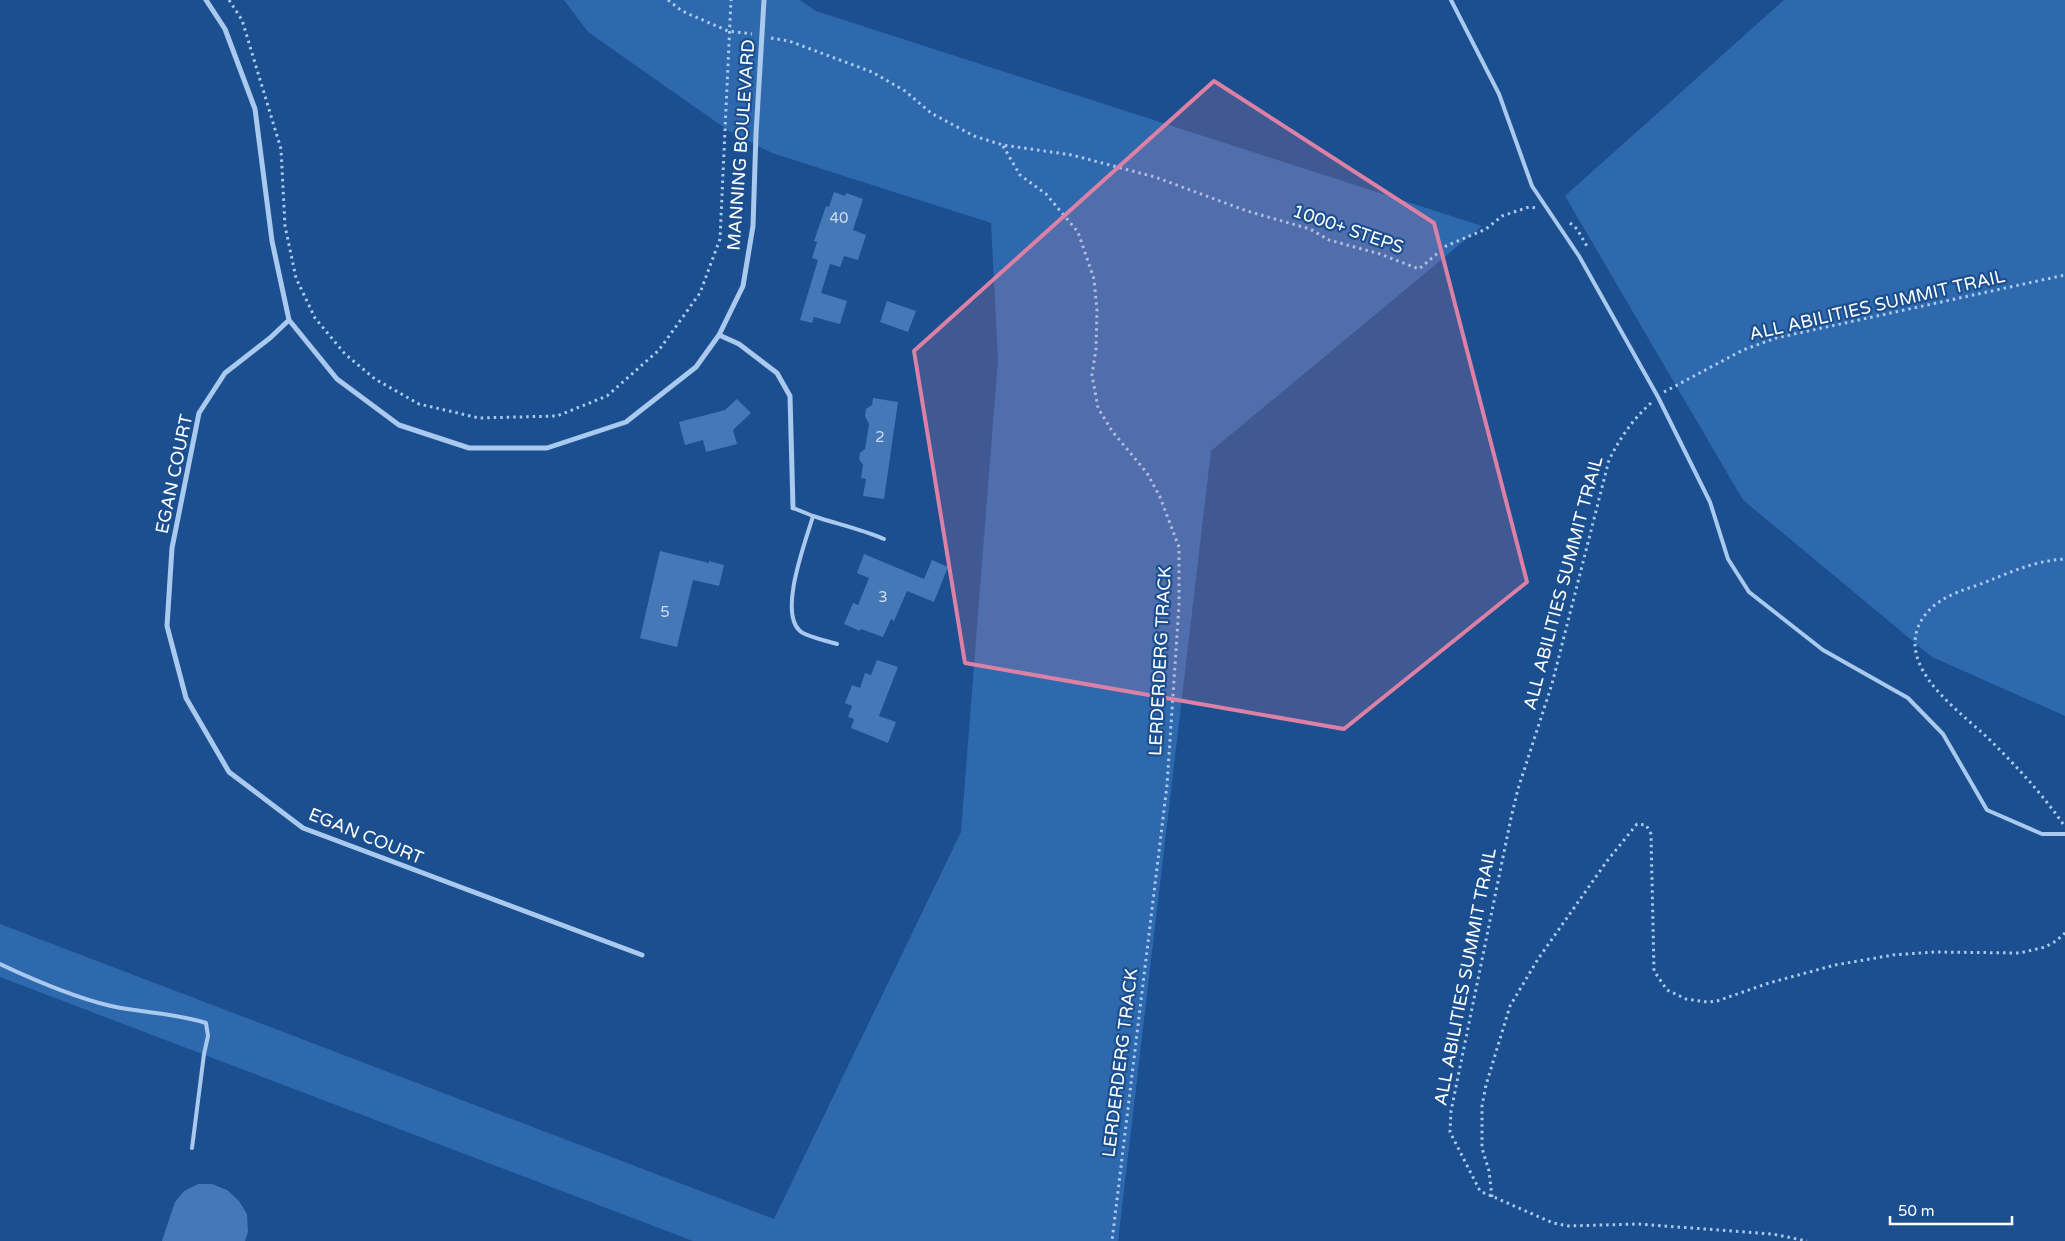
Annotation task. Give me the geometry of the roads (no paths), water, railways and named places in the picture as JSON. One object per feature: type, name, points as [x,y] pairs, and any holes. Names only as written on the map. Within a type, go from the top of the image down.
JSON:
[{"type":"street","name":"MANNING BOULEVARD","points":[[206,0],[225,29],[255,109],[272,241],[289,320],[337,379],[399,425],[469,448],[547,448],[626,422],[696,367],[719,335],[743,286],[753,226],[764,0]]},
{"type":"street","name":"EGAN COURT","points":[[289,320],[270,338],[225,374],[199,413],[172,548],[166,626],[186,698],[229,772],[303,828],[642,955]]},
{"type":"street","points":[[719,335],[739,344],[777,373],[790,396],[793,508]]},
{"type":"lane","points":[[1451,0],[1499,94],[1532,186],[1579,256],[1658,397],[1710,502],[1728,559],[1749,592],[1823,650],[1908,698],[1943,734],[1987,810],[2042,834],[2065,834]]},
{"type":"lane","points":[[793,508],[843,526],[861,529],[884,539]]},
{"type":"lane","points":[[812,516],[794,579],[793,622],[801,633],[837,644]]},
{"type":"lane","points":[[0,964],[42,983],[112,1006],[186,1017],[206,1023],[208,1036],[192,1148]]}]
